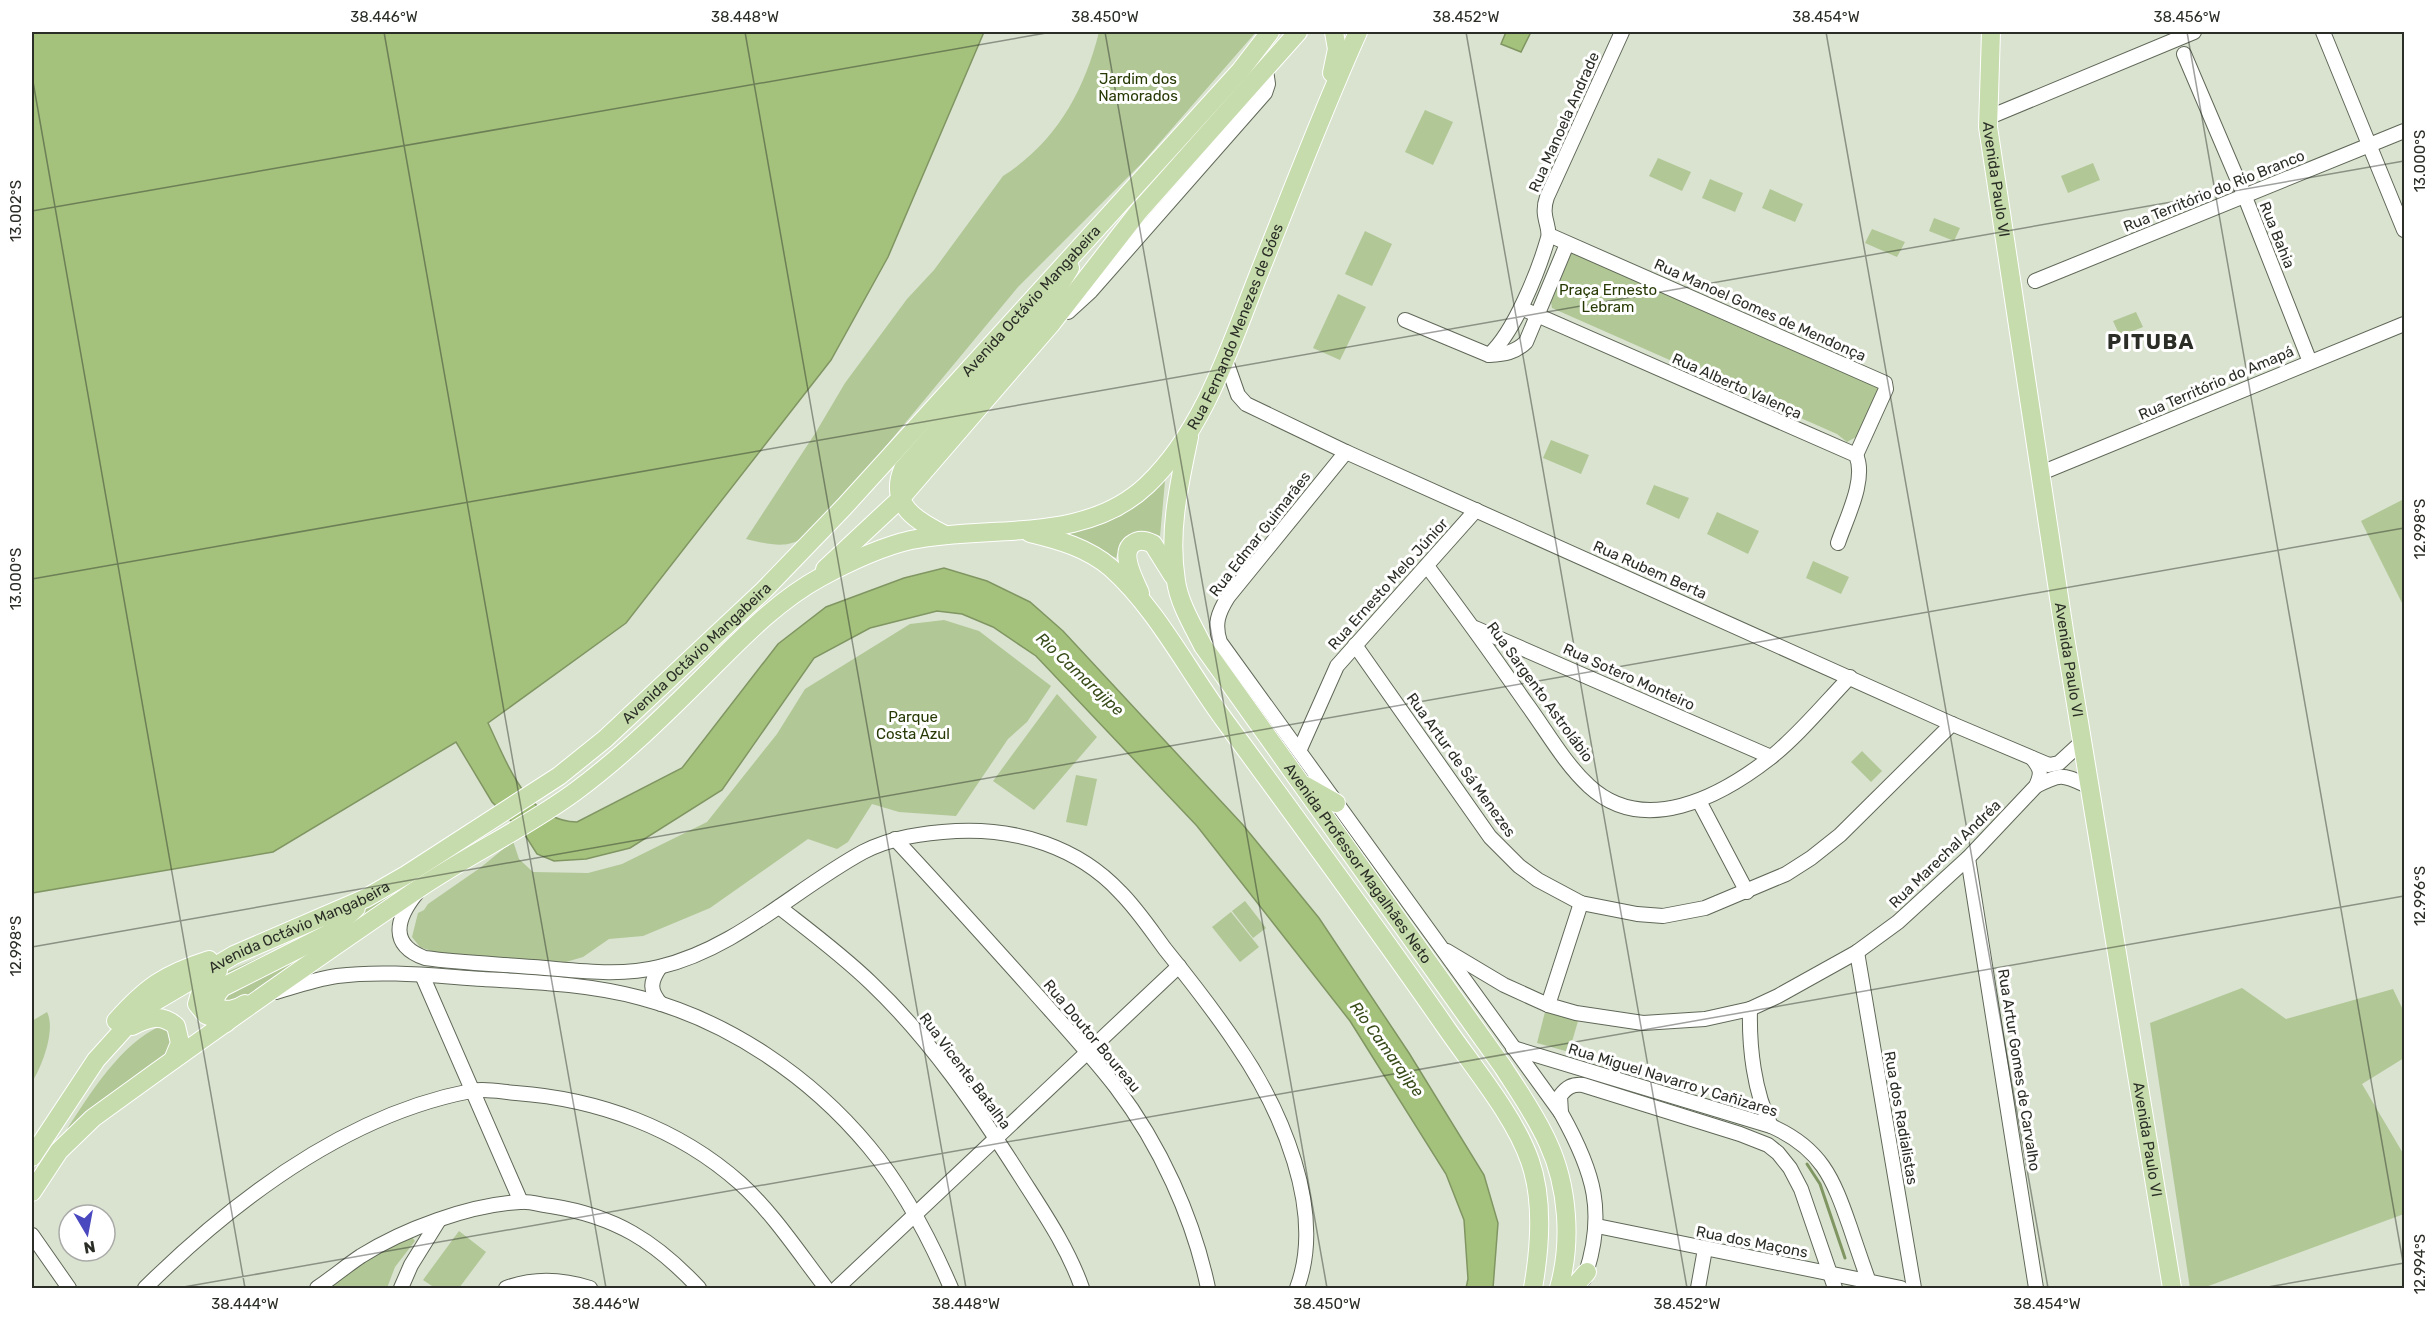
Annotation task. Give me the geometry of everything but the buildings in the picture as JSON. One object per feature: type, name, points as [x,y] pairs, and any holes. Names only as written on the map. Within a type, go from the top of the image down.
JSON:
[{"type":"main road","name":"Avenida Octávio Mangabeira","points":[[32,1157],[96,1060],[151,1004],[240,953],[366,898],[485,826],[559,776],[605,739],[764,590],[844,507],[1240,71],[1271,32]]},
{"type":"main road","name":"Avenida Octávio Mangabeira","points":[[32,1192],[55,1157],[74,1134],[173,1060],[422,886],[571,795],[642,737],[768,614],[806,586],[900,498],[1051,324],[1138,211],[1298,32]]},
{"type":"main road","points":[[1327,102],[1337,49],[1334,32]]},
{"type":"main road","name":"Rua Fernando Menezes de Góes","points":[[1022,531],[1072,523],[1124,503],[1149,483],[1190,433],[1225,358],[1327,102],[1358,32]]},
{"type":"main road","name":"Avenida Paulo VI","points":[[1991,32],[1987,118],[2090,787],[2172,1288]]},
{"type":"main road","points":[[945,535],[919,521],[904,506],[900,498],[899,478],[903,469],[1042,313],[1085,240]]},
{"type":"main road","name":"Avenida Professor Magalhães Neto","points":[[1190,433],[1173,520],[1176,583],[1192,626],[1203,646],[1530,1108],[1549,1144],[1560,1180],[1566,1225],[1565,1255],[1559,1288]]},
{"type":"main road","name":"Avenida Octávio Mangabeira","points":[[806,586],[842,566],[909,541],[945,535],[1022,531]]},
{"type":"main road","name":"Avenida Professor Magalhães Neto","points":[[1022,531],[1053,539],[1090,553],[1112,569],[1145,606],[1211,702],[1372,921],[1522,1142],[1531,1163],[1539,1226],[1538,1258],[1533,1288]]},
{"type":"main road","points":[[1145,606],[1128,563],[1129,548],[1134,543],[1140,541],[1153,544],[1176,583]]},
{"type":"main road","points":[[1300,782],[1336,803]]},
{"type":"main road","points":[[362,928],[336,940],[236,1010],[229,1011],[218,1007],[215,1000],[216,993],[223,987],[328,934],[366,898]]},
{"type":"main road","points":[[226,1023],[206,1016],[199,1009],[197,999],[202,987],[240,953]]},
{"type":"main road","points":[[96,1060],[115,1022],[153,984],[190,966],[240,953]]},
{"type":"main road","points":[[117,1037],[131,1026],[152,1018],[162,1017],[170,1020],[176,1026],[180,1039],[173,1060]]},
{"type":"main road","points":[[1573,1288],[1584,1280]]},
{"type":"street","name":"Rua Manoela Andrade","points":[[1490,355],[1503,341],[1521,308],[1549,235],[1543,214],[1547,197],[1622,32]]},
{"type":"street","points":[[1987,118],[2177,34],[2194,32]]},
{"type":"street","points":[[2323,32],[2404,230]]},
{"type":"street","name":"Rua Bahia","points":[[2184,54],[2245,197],[2310,362]]},
{"type":"street","name":"Rua Território do Rio Branco","points":[[2035,281],[2404,131]]},
{"type":"street","name":"Rua Manoel Gomes de Mendonça","points":[[1549,235],[1885,382],[1886,388],[1856,456]]},
{"type":"street","points":[[1405,320],[1490,355],[1519,349],[1526,342],[1567,244]]},
{"type":"street","name":"Rua Alberto Valença","points":[[1521,308],[1856,456]]},
{"type":"street","name":"Rua Território do Amapá","points":[[2041,473],[2404,324]]},
{"type":"street","name":"Rua Rubem Berta","points":[[1225,358],[1238,395],[1246,404],[1346,452],[1952,724],[2049,765],[2059,763],[2083,741]]},
{"type":"street","name":"Rua Edmar Guimarães","points":[[1220,642],[1217,633],[1218,615],[1228,597],[1346,452]]},
{"type":"street","points":[[1838,543],[1859,480],[1861,465],[1856,456]]},
{"type":"street","name":"Rua Ernesto Melo Júnior","points":[[1300,749],[1336,666],[1476,510]]},
{"type":"street","name":"Rua Sargento Astrolábio","points":[[1427,567],[1473,627],[1566,759],[1588,786],[1622,807],[1643,811],[1666,811],[1698,801],[1743,777],[1771,757],[1850,677]]},
{"type":"street","name":"Rua Sotero Monteiro","points":[[1473,627],[1771,757]]},
{"type":"street","name":"Avenida Professor Magalhães Neto","points":[[1220,642],[1300,749],[1336,803],[1561,1113],[1588,1170],[1597,1226],[1584,1280]]},
{"type":"street","name":"Rua Artur de Sá Menezes","points":[[1355,645],[1490,837],[1519,866],[1538,880],[1581,903],[1637,914],[1663,916],[1706,908],[1786,874],[1840,835],[1952,724]]},
{"type":"street","points":[[2032,758],[2040,768],[2041,775],[2036,786]]},
{"type":"street","name":"Rua Marechal Andréa","points":[[1441,947],[1504,985],[1548,1005],[1576,1013],[1643,1023],[1705,1019],[1750,1009],[1857,952],[1898,922],[1968,858],[2036,786],[2064,775],[2090,787]]},
{"type":"street","points":[[1698,801],[1747,892]]},
{"type":"street","points":[[422,886],[404,912],[399,932],[406,948],[425,958],[602,972],[660,967],[717,944],[779,908],[864,852],[895,839],[930,833],[972,831],[1043,841],[1085,864],[1120,891],[1179,966],[1256,1072],[1278,1116],[1293,1160],[1304,1204],[1307,1241],[1297,1288]]},
{"type":"street","name":"Rua Doutor Boureau","points":[[895,839],[1088,1052],[1117,1089],[1145,1132],[1169,1176],[1187,1217],[1208,1288]]},
{"type":"street","name":"Rua Artur Gomes de Carvalho","points":[[1968,858],[2036,1288]]},
{"type":"street","points":[[1548,1005],[1581,903]]},
{"type":"street","name":"Rua Vicente Batalha","points":[[779,908],[835,950],[894,1007],[951,1076],[996,1138],[1062,1242],[1082,1288]]},
{"type":"street","name":"Rua dos Radialistas","points":[[1857,952],[1914,1288]]},
{"type":"street","points":[[837,1288],[1179,966]]},
{"type":"street","points":[[660,967],[652,978],[650,987],[653,995],[661,1004]]},
{"type":"street","points":[[268,994],[337,976],[423,975],[546,983],[610,990],[701,1018],[748,1043],[786,1068],[826,1102],[870,1147],[915,1214],[951,1288]]},
{"type":"street","points":[[423,975],[521,1202]]},
{"type":"street","points":[[1750,1009],[1750,1036],[1759,1092],[1771,1126]]},
{"type":"street","name":"Rua Miguel Navarro y Cañizares","points":[[1513,1048],[1771,1126],[1797,1139],[1813,1152],[1836,1187],[1869,1285]]},
{"type":"street","name":"Rua Miguel Navarro y Cañizares","points":[[1561,1113],[1560,1096],[1575,1084],[1583,1085],[1740,1134],[1768,1145],[1790,1168],[1801,1190],[1835,1288]]},
{"type":"street","points":[[146,1288],[213,1224],[267,1184],[318,1151],[363,1128],[414,1107],[473,1090],[549,1095],[580,1101],[624,1115],[678,1141],[715,1163],[760,1203],[826,1288]]},
{"type":"street","points":[[317,1288],[362,1256],[439,1220],[481,1208],[521,1202],[574,1210],[615,1224],[647,1241],[674,1262],[699,1288]]},
{"type":"street","points":[[400,1288],[411,1265],[439,1220]]},
{"type":"street","name":"Rua dos Maçons","points":[[1597,1226],[1830,1274],[1869,1285],[1901,1288]]},
{"type":"street","points":[[32,1235],[37,1249],[69,1288]]},
{"type":"street","points":[[1698,1288],[1705,1249]]},
{"type":"street","points":[[506,1288],[532,1281],[572,1283],[590,1288]]},
{"type":"green space","name":"Jardim dos Namorados","points":[[1099,32],[1256,32],[1142,163],[1018,287],[823,522],[804,537],[788,544],[770,544],[746,539],[845,383],[907,299],[934,270],[1003,176],[1038,148],[1065,114],[1085,75]]},
{"type":"green space","points":[[1425,110],[1453,122],[1433,165],[1405,152]]},
{"type":"green space","points":[[1658,158],[1691,172],[1682,191],[1649,176]]},
{"type":"green space","points":[[2093,163],[2100,180],[2068,193],[2061,176]]},
{"type":"green space","points":[[1710,179],[1743,193],[1735,212],[1702,198]]},
{"type":"green space","points":[[1770,189],[1803,204],[1795,222],[1762,208]]},
{"type":"green space","points":[[1934,218],[1960,228],[1954,241],[1929,231]]},
{"type":"green space","points":[[1872,229],[1905,242],[1897,257],[1865,243]]},
{"type":"green space","points":[[1365,231],[1392,244],[1372,286],[1345,274]]},
{"type":"green space","name":"Praça Ernesto Lebram","points":[[1572,252],[1880,384],[1856,437],[1847,442],[1837,434],[1552,308],[1551,302]]},
{"type":"green space","points":[[1338,294],[1366,307],[1340,360],[1313,348]]},
{"type":"green space","points":[[2136,312],[2143,327],[2120,336],[2113,321]]},
{"type":"green space","points":[[1551,440],[1589,455],[1581,474],[1543,458]]},
{"type":"green space","points":[[1165,481],[1160,536],[1144,533],[1132,535],[1123,543],[1116,558],[1065,534],[1121,516]]},
{"type":"green space","points":[[1654,485],[1689,498],[1679,519],[1646,504]]},
{"type":"green space","points":[[2404,499],[2404,607],[2361,521]]},
{"type":"green space","points":[[1717,512],[1759,531],[1748,554],[1707,534]]},
{"type":"green space","points":[[1813,561],[1849,577],[1841,594],[1806,578]]},
{"type":"green space","name":"Parque Costa Azul","points":[[944,620],[979,631],[1051,686],[1027,722],[1008,739],[956,816],[899,812],[872,804],[848,842],[837,849],[808,839],[710,908],[643,936],[609,939],[583,957],[566,962],[437,953],[420,947],[412,937],[418,913],[513,841],[519,859],[533,872],[588,873],[622,864],[707,822],[777,734],[805,689],[910,624]]},
{"type":"green space","points":[[1057,694],[1097,737],[1034,810],[993,781]]},
{"type":"green space","points":[[1862,751],[1882,771],[1871,782],[1851,762]]},
{"type":"green space","points":[[1076,775],[1097,779],[1087,826],[1066,822]]},
{"type":"green space","points":[[393,893],[396,896],[229,1012],[208,984],[220,975],[352,916]]},
{"type":"green space","points":[[1245,901],[1266,928],[1253,938],[1232,911]]},
{"type":"green space","points":[[1231,912],[1259,947],[1240,962],[1212,927]]},
{"type":"green space","points":[[2242,988],[2286,1019],[2393,989],[2404,1012],[2404,1058],[2362,1084],[2404,1155],[2404,1214],[2203,1288],[2190,1288],[2150,1023]]},
{"type":"green space","points":[[47,1012],[49,1038],[44,1058],[32,1082],[32,1021]]},
{"type":"green space","points":[[1545,1012],[1578,1021],[1569,1052],[1537,1043]]},
{"type":"green space","points":[[161,1026],[171,1031],[174,1038],[170,1051],[67,1129],[96,1086],[120,1057],[146,1034]]},
{"type":"green space","points":[[459,1231],[486,1252],[459,1288],[435,1288],[423,1280]]},
{"type":"green space","points":[[411,1236],[415,1241],[395,1267],[387,1288],[326,1288],[371,1256]]},
{"type":"water","name":"Rio Camarajipe","points":[[32,32],[984,32],[888,257],[831,360],[626,623],[488,723],[511,771],[531,801],[544,812],[559,819],[577,822],[682,768],[778,644],[826,607],[904,578],[944,568],[987,581],[1030,602],[1063,631],[1243,825],[1319,918],[1409,1053],[1484,1175],[1498,1223],[1493,1288],[1466,1288],[1468,1279],[1464,1220],[1446,1174],[1350,1021],[1197,826],[1036,656],[993,627],[962,614],[937,611],[870,628],[814,658],[722,790],[630,848],[586,859],[554,861],[537,854],[525,835],[492,802],[456,742],[273,852],[32,893]]},
{"type":"water","points":[[1506,32],[1531,32],[1521,52],[1501,44]]},
{"type":"waterway","points":[[1807,1164],[1820,1184],[1845,1258]]},
{"type":"district","name":"PITUBA","points":[[2151,341]]}]
